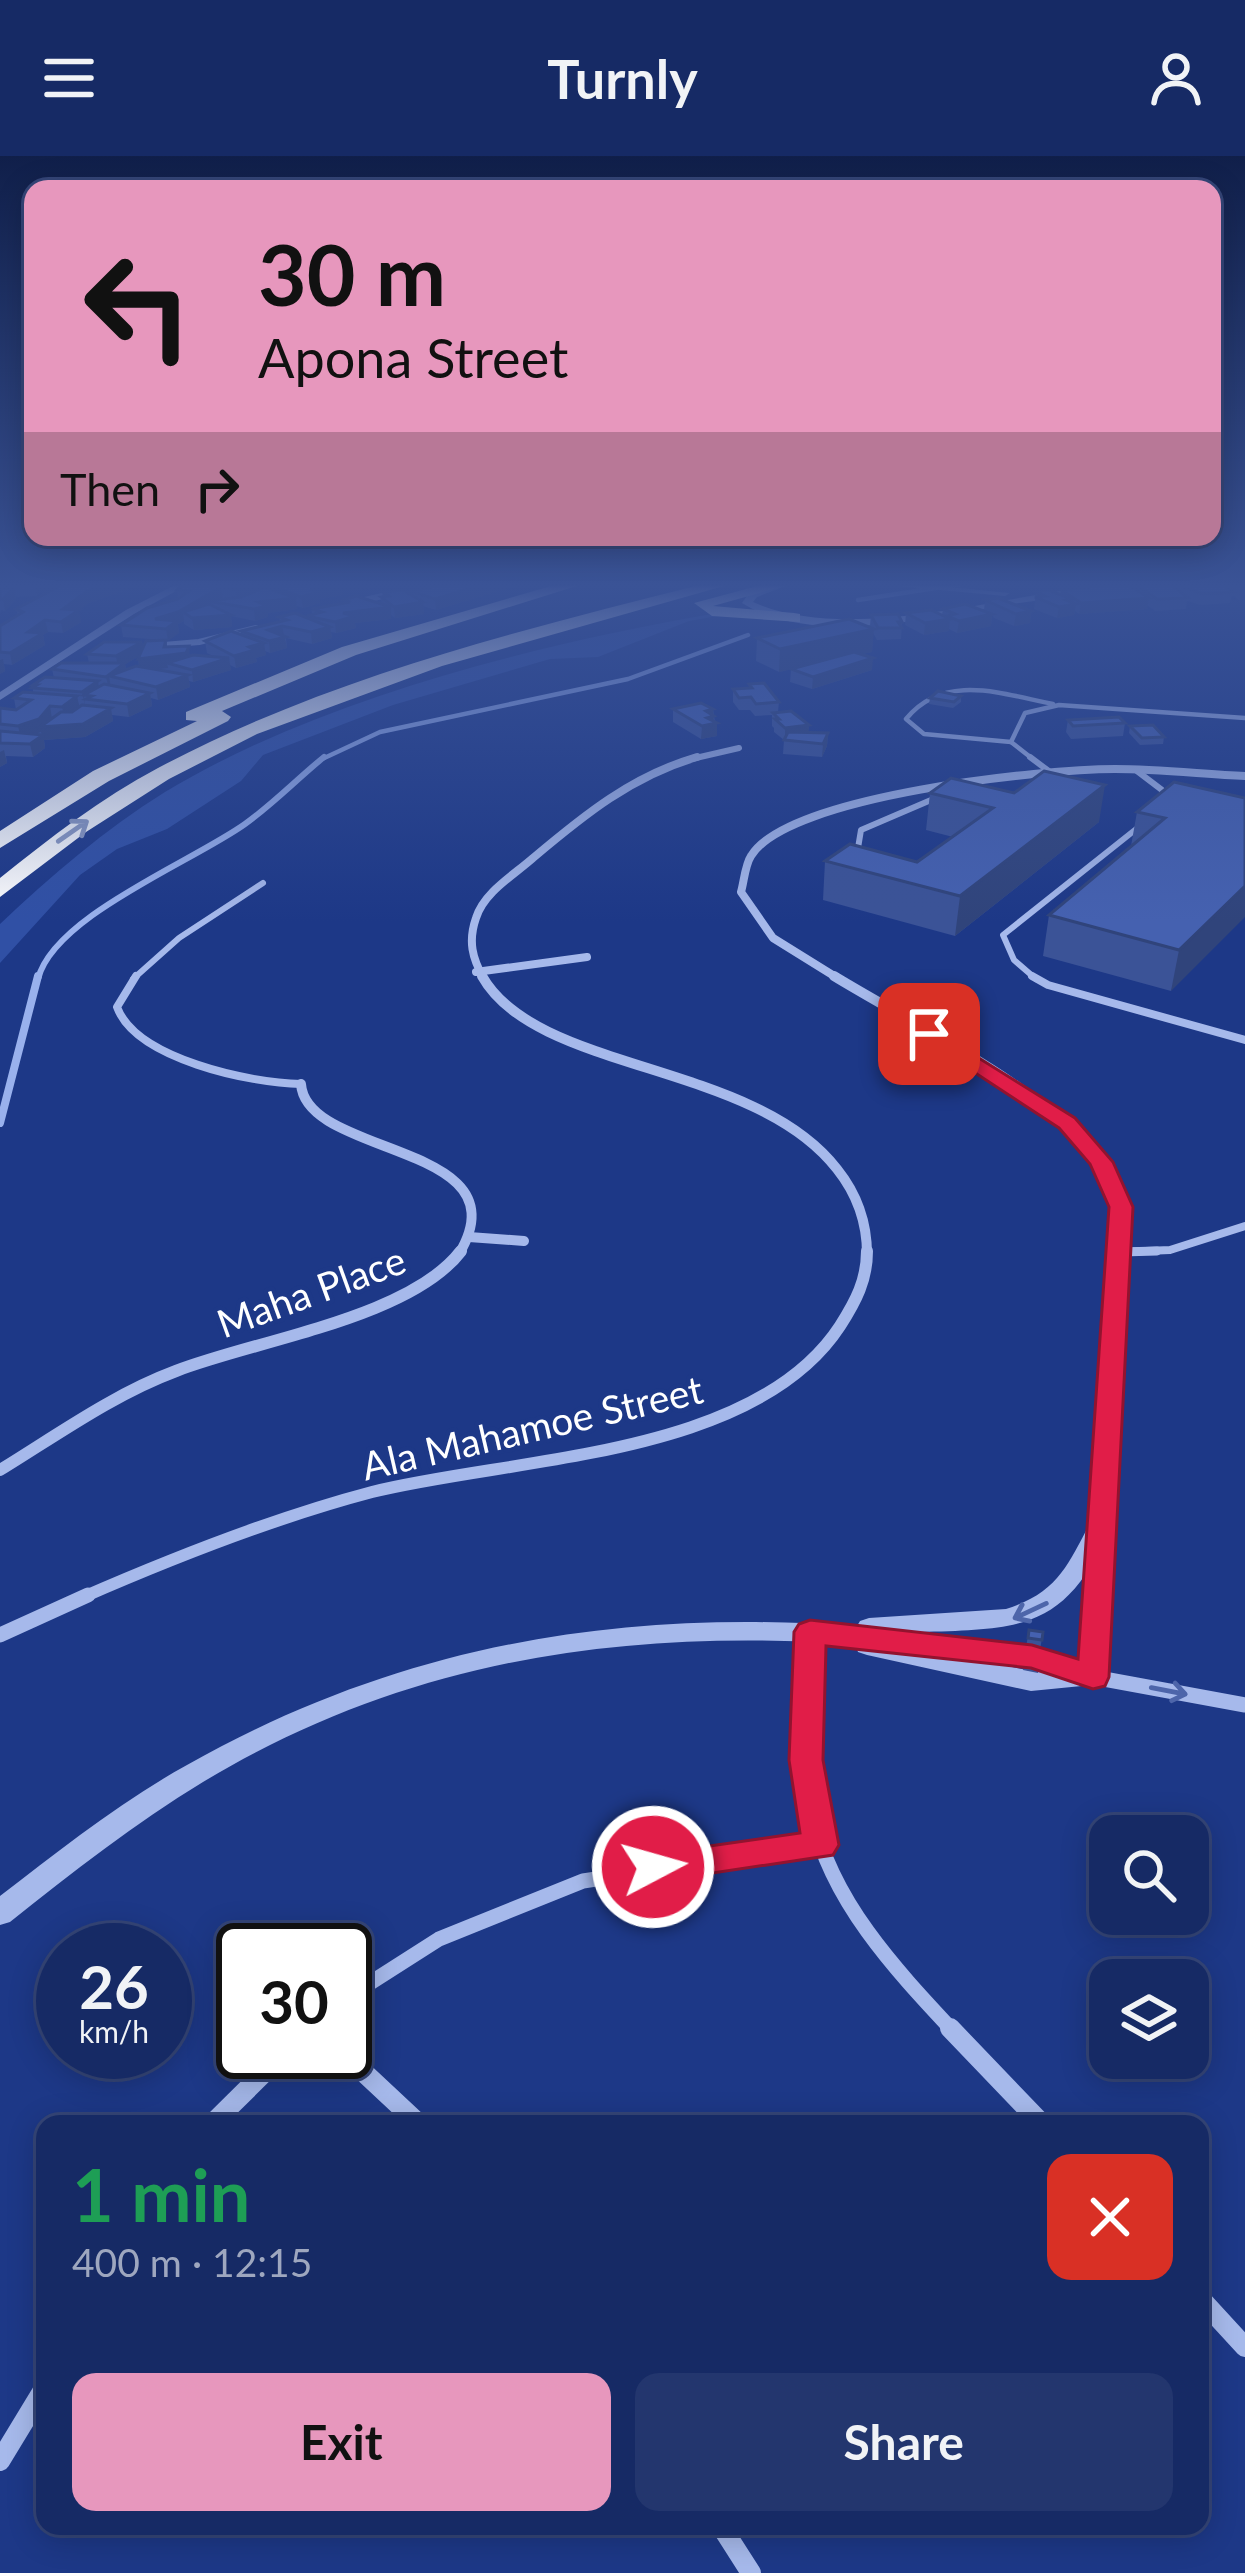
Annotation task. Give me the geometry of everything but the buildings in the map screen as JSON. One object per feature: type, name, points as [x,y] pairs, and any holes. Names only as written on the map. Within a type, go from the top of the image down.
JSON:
[{"type":"highway","points":[[0,839],[67,783],[237,697]]},
{"type":"highway","points":[[0,839],[140,754],[268,697]]},
{"type":"highway","points":[[0,890],[47,850],[152,780],[250,729],[331,697]]},
{"type":"highway","points":[[152,780],[368,697]]},
{"type":"street","points":[[587,956],[476,972],[472,929],[488,899],[590,808],[660,770],[739,748]]},
{"type":"street","points":[[1093,1677],[1121,1252],[1121,1207],[1113,1182],[1067,1123],[1008,1081],[773,938],[749,914],[740,885],[747,862],[785,828],[845,805],[988,778],[1051,772],[1245,776]]},
{"type":"street","name":"Ala Mahamoe Street","points":[[0,1635],[234,1533],[408,1482],[605,1450],[707,1421],[768,1392],[833,1337],[858,1299],[868,1237],[849,1181],[818,1146],[746,1099],[546,1029],[510,1007],[476,972]]},
{"type":"street","points":[[301,1084],[302,1100],[327,1123],[448,1176],[466,1198],[469,1237],[524,1241]]},
{"type":"street","name":"Maha Place","points":[[0,1470],[127,1393],[176,1371],[410,1293],[454,1261],[469,1237]]},
{"type":"street","points":[[0,1912],[130,1811],[203,1766],[375,1688],[488,1655],[599,1634],[716,1628],[818,1633],[906,1622],[1006,1622],[1039,1610],[1078,1573],[1102,1524]]},
{"type":"street","points":[[818,1633],[904,1657],[1031,1681],[1093,1677],[1245,1706]]},
{"type":"street","points":[[818,1633],[806,1760],[820,1845],[870,1933],[1034,2115]]},
{"type":"street","points":[[372,1982],[439,1939],[584,1881],[820,1845]]},
{"type":"street","points":[[221,2115],[258,2079]]},
{"type":"street","points":[[372,2079],[410,2115]]},
{"type":"street","points":[[1209,2308],[1245,2348]]},
{"type":"street","points":[[0,2461],[36,2402]]},
{"type":"street","points":[[727,2535],[751,2573]]},
{"type":"lane","points":[[923,697],[916,700],[906,719],[924,734],[1011,742],[1051,772]]},
{"type":"lane","points":[[1014,697],[1059,705],[1245,718]]},
{"type":"lane","points":[[1011,742],[1025,713],[1059,705]]},
{"type":"lane","points":[[1137,771],[1162,790],[1163,807]]},
{"type":"lane","points":[[869,858],[858,848],[860,830],[988,778]]},
{"type":"lane","points":[[1146,821],[1003,935],[1008,953],[1024,973],[1048,985],[1245,1040]]},
{"type":"lane","points":[[263,883],[164,950],[120,994],[117,1007],[127,1028],[151,1044],[258,1081],[301,1084]]},
{"type":"lane","points":[[1121,1252],[1170,1250],[1245,1226]]},
{"type":"shaded area","points":[[378,697],[421,697],[263,755],[241,781],[167,829],[117,849],[80,875],[0,963],[0,924],[100,838],[165,792],[225,759]]},
{"type":"waterway","points":[[321,759],[380,732],[545,697]]},
{"type":"waterway","points":[[38,979],[49,956],[97,912],[245,824],[321,759]]},
{"type":"waterway","points":[[0,1123],[38,976]]},
{"type":"route","points":[[653,1867],[820,1845],[806,1760],[810,1632],[1032,1657],[1093,1677],[1121,1207],[1101,1162],[1067,1123],[929,1034]]}]
